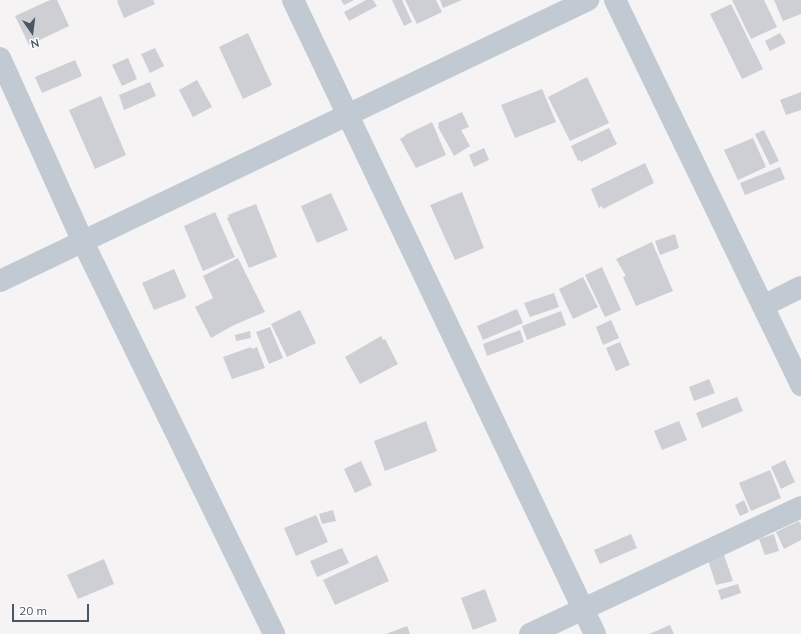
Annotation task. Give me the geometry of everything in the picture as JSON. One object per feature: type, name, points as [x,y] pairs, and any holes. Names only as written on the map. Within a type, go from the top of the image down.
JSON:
[{"type":"street","points":[[293,0],[595,634]]},
{"type":"street","points":[[0,282],[588,0]]},
{"type":"street","points":[[615,0],[801,384]]},
{"type":"street","points":[[0,58],[83,242],[274,634]]},
{"type":"street","points":[[763,306],[801,287]]},
{"type":"street","points":[[530,634],[801,507]]},
{"type":"building","points":[[50,0],[57,0],[69,26],[29,45],[15,16]]},
{"type":"building","points":[[153,0],[155,4],[124,18],[117,1]]},
{"type":"building","points":[[341,0],[354,0],[344,5]]},
{"type":"building","points":[[366,0],[373,0],[377,6],[349,21],[344,12]]},
{"type":"building","points":[[392,0],[402,0],[412,22],[404,26]]},
{"type":"building","points":[[405,0],[436,0],[442,12],[417,24]]},
{"type":"building","points":[[440,0],[462,0],[443,8]]},
{"type":"building","points":[[732,0],[764,0],[777,27],[751,39]]},
{"type":"building","points":[[774,0],[801,0],[801,14],[783,21]]},
{"type":"building","points":[[731,4],[763,69],[742,79],[710,14]]},
{"type":"building","points":[[248,33],[272,85],[243,99],[219,47]]},
{"type":"building","points":[[780,33],[786,43],[770,51],[765,41]]},
{"type":"building","points":[[155,48],[164,66],[150,73],[141,54]]},
{"type":"building","points":[[128,58],[137,79],[122,86],[112,65]]},
{"type":"building","points":[[75,60],[82,76],[42,93],[35,77]]},
{"type":"building","points":[[587,77],[609,123],[570,141],[548,97]]},
{"type":"building","points":[[197,80],[212,107],[193,117],[179,90]]},
{"type":"building","points":[[150,82],[156,96],[124,110],[119,95]]},
{"type":"building","points":[[542,89],[556,122],[515,138],[501,105]]},
{"type":"building","points":[[801,92],[801,110],[786,115],[780,100]]},
{"type":"building","points":[[101,96],[126,155],[95,169],[69,110]]},
{"type":"building","points":[[462,112],[469,127],[461,130],[470,146],[454,156],[438,127],[438,123]]},
{"type":"building","points":[[432,122],[446,155],[416,168],[400,139]]},
{"type":"building","points":[[609,128],[617,144],[581,162],[580,160],[578,161],[571,146]]},
{"type":"building","points":[[764,130],[779,161],[770,165],[755,134]]},
{"type":"building","points":[[753,138],[766,167],[738,180],[724,150]]},
{"type":"building","points":[[484,148],[489,160],[474,167],[469,155]]},
{"type":"building","points":[[645,163],[654,183],[603,209],[602,206],[599,208],[591,189]]},
{"type":"building","points":[[780,167],[785,179],[745,195],[740,183]]},
{"type":"building","points":[[462,192],[484,248],[455,260],[430,205]]},
{"type":"building","points":[[331,193],[348,230],[317,243],[301,206]]},
{"type":"building","points":[[256,204],[277,257],[249,268],[227,218],[229,217],[228,215]]},
{"type":"building","points":[[215,212],[235,257],[203,271],[184,226]]},
{"type":"building","points":[[675,234],[679,248],[660,255],[655,241]]},
{"type":"building","points":[[652,242],[673,291],[636,306],[623,277],[626,276],[616,259]]},
{"type":"building","points":[[238,258],[265,312],[234,325],[211,338],[195,307],[213,298],[203,276]]},
{"type":"building","points":[[602,267],[621,310],[605,317],[585,275]]},
{"type":"building","points":[[174,269],[186,296],[185,298],[154,310],[142,283]]},
{"type":"building","points":[[583,277],[598,307],[573,319],[559,289]]},
{"type":"building","points":[[554,293],[559,307],[530,317],[524,303]]},
{"type":"building","points":[[517,309],[523,323],[483,340],[477,326]]},
{"type":"building","points":[[300,310],[316,343],[287,357],[271,324]]},
{"type":"building","points":[[561,311],[566,325],[527,340],[522,326]]},
{"type":"building","points":[[611,320],[619,338],[603,345],[596,327]]},
{"type":"building","points":[[270,327],[283,358],[269,364],[256,332]]},
{"type":"building","points":[[520,330],[524,342],[487,356],[483,344]]},
{"type":"building","points":[[250,331],[251,338],[236,341],[235,335]]},
{"type":"building","points":[[381,336],[383,340],[385,339],[398,364],[360,384],[345,357]]},
{"type":"building","points":[[620,342],[630,365],[616,371],[606,348]]},
{"type":"building","points":[[251,347],[252,349],[257,347],[265,368],[232,379],[223,357]]},
{"type":"building","points":[[709,379],[715,393],[694,401],[689,387]]},
{"type":"building","points":[[737,397],[743,411],[702,428],[696,413]]},
{"type":"building","points":[[426,421],[437,451],[385,471],[374,441]]},
{"type":"building","points":[[679,421],[687,440],[662,450],[654,431]]},
{"type":"building","points":[[785,460],[795,482],[781,489],[771,467]]},
{"type":"building","points":[[361,461],[372,485],[355,493],[344,469]]},
{"type":"building","points":[[770,470],[781,498],[751,511],[739,483]]},
{"type":"building","points":[[744,500],[749,512],[740,516],[735,505]]},
{"type":"building","points":[[333,510],[336,521],[322,524],[319,514]]},
{"type":"building","points":[[316,515],[328,542],[296,556],[284,528]]},
{"type":"building","points":[[799,521],[801,525],[801,540],[784,549],[776,532]]},
{"type":"building","points":[[631,534],[637,548],[600,564],[594,550]]},
{"type":"building","points":[[774,534],[779,551],[765,555],[759,539]]},
{"type":"building","points":[[342,548],[349,563],[317,577],[310,561]]},
{"type":"building","points":[[723,552],[733,581],[716,585],[707,557]]},
{"type":"building","points":[[377,555],[389,581],[335,605],[323,580]]},
{"type":"building","points":[[104,559],[114,584],[78,599],[67,575]]},
{"type":"building","points":[[738,584],[741,593],[721,600],[718,590]]},
{"type":"building","points":[[485,589],[497,621],[473,630],[461,598]]},
{"type":"building","points":[[670,625],[674,634],[649,634]]},
{"type":"building","points":[[407,626],[410,634],[386,634]]}]
